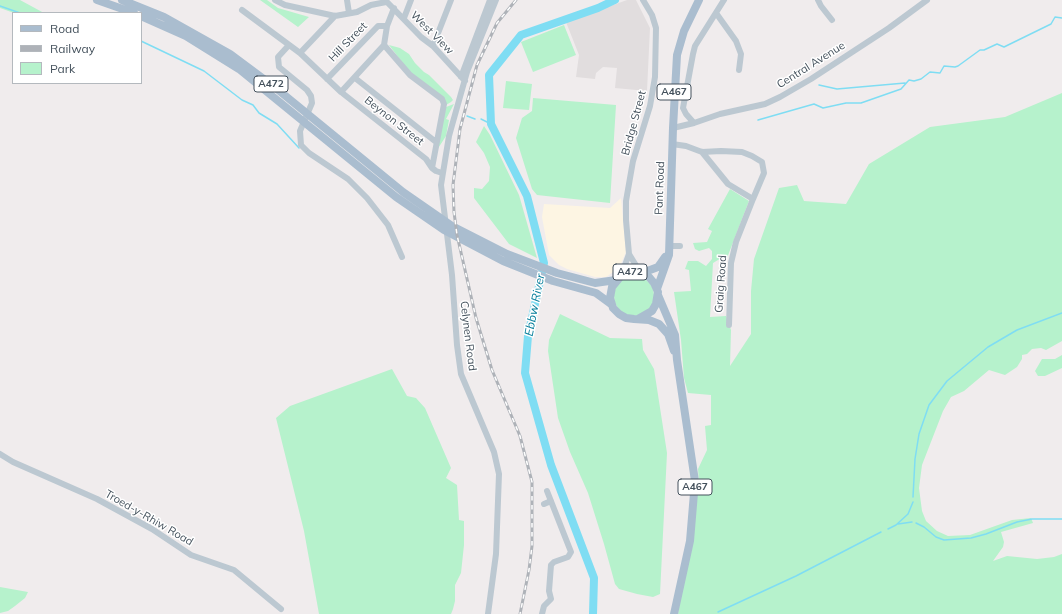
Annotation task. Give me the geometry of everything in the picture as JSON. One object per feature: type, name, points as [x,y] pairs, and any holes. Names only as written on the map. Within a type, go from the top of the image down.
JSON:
[{"type":"main road","points":[[97,0],[131,12]]},
{"type":"main road","name":"A472","points":[[122,0],[164,17],[230,54],[277,89],[399,195]]},
{"type":"main road","name":"A467","points":[[673,128],[677,56],[684,31],[699,0]]},
{"type":"main road","name":"A472","points":[[142,16],[186,36],[238,69],[399,195],[488,245],[599,294],[623,317],[638,319]]},
{"type":"main road","name":"Pant Road","points":[[658,292],[669,258],[673,128]]},
{"type":"main road","points":[[641,272],[658,266],[669,248]]},
{"type":"main road","name":"A472","points":[[577,283],[601,284],[631,272],[641,272],[652,280],[658,292]]},
{"type":"main road","name":"A472","points":[[611,304],[611,290],[618,278]]},
{"type":"main road","points":[[638,319],[652,311],[656,304],[658,292]]},
{"type":"main road","name":"A467","points":[[658,292],[675,332],[677,360],[695,481],[690,541],[674,614]]},
{"type":"main road","name":"A467","points":[[638,319],[653,321],[662,326],[668,334],[677,360]]},
{"type":"street","points":[[275,0],[285,5],[335,16],[356,12],[370,5],[386,1]]},
{"type":"street","points":[[347,0],[349,14]]},
{"type":"street","points":[[404,18],[411,0]]},
{"type":"street","points":[[433,46],[451,0]]},
{"type":"street","points":[[463,79],[490,0]]},
{"type":"street","points":[[463,79],[496,0]]},
{"type":"street","name":"Bridge Street","points":[[618,278],[629,254],[626,201],[633,161],[652,100],[656,67],[655,24],[643,0]]},
{"type":"street","points":[[694,123],[686,114],[684,108],[693,54],[695,46],[724,0]]},
{"type":"street","points":[[818,0],[832,20]]},
{"type":"street","name":"Central Avenue","points":[[673,128],[694,123],[720,114],[760,105],[780,97],[811,79],[889,28],[927,0]]},
{"type":"street","name":"West View","points":[[386,1],[421,37],[433,46],[463,79]]},
{"type":"street","points":[[342,92],[384,45],[387,26],[394,8]]},
{"type":"street","name":"Beynon Street","points":[[242,10],[300,53],[326,79],[426,159],[432,168]]},
{"type":"street","points":[[716,13],[736,41],[741,54],[740,70]]},
{"type":"street","points":[[300,53],[335,16]]},
{"type":"street","name":"Hill Street","points":[[326,79],[378,26],[387,26]]},
{"type":"street","points":[[289,45],[278,57],[279,67],[307,90],[311,96],[312,103],[300,131],[301,145],[309,153],[348,179],[367,198],[388,225],[402,257]]},
{"type":"street","points":[[384,45],[410,75],[442,99],[444,104],[432,168],[436,171],[442,172]]},
{"type":"street","points":[[355,78],[436,142]]},
{"type":"street","name":"Celynen Road","points":[[463,79],[442,172],[442,192],[452,275],[457,345],[461,374],[494,452],[499,474],[496,554],[488,614]]},
{"type":"street","points":[[672,144],[686,146],[702,152],[728,184],[753,200]]},
{"type":"street","name":"Graig Road","points":[[702,152],[742,152],[762,162],[764,173],[736,242],[731,263],[729,325]]},
{"type":"street","points":[[669,248],[680,246]]},
{"type":"street","name":"Bridge Street","points":[[629,254],[641,272]]},
{"type":"street","name":"Troed-y-Rhiw Road","points":[[0,454],[13,462],[97,499],[152,530],[191,555],[234,570],[281,609]]},
{"type":"street","points":[[547,491],[571,552],[568,556],[554,562],[551,565],[549,587],[551,599]]},
{"type":"street","points":[[544,504],[551,501]]},
{"type":"street","points":[[542,614],[544,606],[551,599],[558,599]]},
{"type":"shaded area","points":[[627,0],[636,0],[650,28],[647,91],[615,88],[617,68],[603,67],[596,73],[595,79],[576,77],[579,55],[566,22]]},
{"type":"shaded area","points":[[621,198],[626,252],[619,268],[606,277],[595,277],[567,269],[559,265],[549,255],[542,217],[544,204],[610,208]]},
{"type":"green space","points":[[0,0],[20,0],[42,12],[12,12],[0,8]]},
{"type":"green space","points":[[260,0],[267,0],[278,8],[309,17],[298,27]]},
{"type":"green space","points":[[564,25],[576,55],[533,72],[521,42]]},
{"type":"green space","points":[[389,45],[400,48],[409,54],[415,63],[453,100],[446,105],[411,74]]},
{"type":"green space","points":[[506,81],[532,84],[529,110],[503,108]]},
{"type":"green space","points":[[1062,93],[1062,341],[1046,350],[1041,348],[1032,349],[1027,354],[1022,355],[1022,359],[1017,367],[1005,375],[989,370],[964,391],[951,397],[943,411],[922,465],[919,488],[922,511],[926,521],[937,531],[948,536],[970,535],[1012,520],[1031,518],[1033,523],[1001,532],[1004,542],[1003,547],[993,561],[1007,556],[1037,559],[1054,557],[1062,554],[1062,614],[678,614],[699,482],[698,469],[707,450],[705,426],[711,425],[711,395],[688,393],[684,378],[681,340],[674,292],[691,291],[689,270],[685,269],[688,261],[698,261],[706,266],[712,259],[712,251],[709,248],[699,251],[695,249],[693,243],[707,242],[712,231],[708,229],[730,189],[749,201],[727,258],[723,257],[713,263],[710,317],[726,316],[731,330],[730,366],[751,334],[751,291],[754,259],[779,188],[797,185],[804,201],[846,204],[869,164],[930,127],[1005,117]]},
{"type":"green space","points":[[533,98],[616,105],[610,203],[537,195],[532,189],[516,138],[522,118],[532,111]]},
{"type":"green space","points":[[454,104],[446,119],[449,120],[446,136],[437,150],[446,107]]},
{"type":"green space","points":[[484,126],[490,135],[519,195],[537,258],[509,244],[474,198],[474,188],[482,189],[489,181],[490,167],[484,153],[476,142]]},
{"type":"green space","points":[[634,276],[642,278],[648,282],[652,288],[654,296],[652,304],[648,310],[642,314],[634,316],[626,314],[620,310],[616,304],[614,296],[616,288],[620,282],[626,278]]},
{"type":"green space","points":[[560,314],[610,338],[642,339],[643,350],[654,369],[667,453],[660,594],[653,597],[619,589],[615,584],[588,493],[570,452],[558,418],[548,351],[549,340]]},
{"type":"green space","points":[[1062,355],[1062,368],[1045,376],[1038,376],[1035,371],[1042,359],[1055,359]]},
{"type":"green space","points":[[392,369],[407,396],[416,398],[425,408],[451,468],[446,478],[457,485],[459,520],[464,521],[464,545],[461,573],[455,585],[455,601],[453,609],[451,614],[319,614],[304,531],[276,418],[290,406]]},
{"type":"green space","points":[[0,587],[28,592],[25,598],[15,606],[8,611],[0,613]]},
{"type":"waterway","name":"Ebbw River","points":[[593,614],[594,578],[551,465],[525,373],[528,336],[544,263],[527,196],[491,124],[489,75],[521,35],[598,8],[615,0]]},
{"type":"waterway","points":[[0,6],[17,12]]},
{"type":"waterway","points":[[758,120],[814,104],[823,108],[846,103],[861,103],[901,89],[909,80],[914,81],[921,79],[930,72],[940,73],[944,66],[958,66],[980,50],[984,50],[997,44],[1004,47],[1051,24],[1055,17],[1062,18]]},
{"type":"waterway","points":[[142,41],[204,71],[242,100],[253,105],[259,113],[277,124],[299,148]]},
{"type":"waterway","points":[[819,85],[837,89],[905,83]]},
{"type":"waterway","points":[[467,116],[475,119]]},
{"type":"waterway","points":[[481,119],[491,124]]},
{"type":"waterway","points":[[913,497],[915,459],[919,434],[929,405],[947,381],[988,347],[1017,330],[1062,313]]},
{"type":"waterway","points":[[888,529],[896,525],[908,514],[913,502]]},
{"type":"waterway","points":[[916,523],[924,527],[936,537],[944,540],[971,538],[1017,522],[1032,519],[1062,519]]},
{"type":"waterway","points":[[898,524],[912,522]]},
{"type":"waterway","points":[[718,612],[796,576],[881,532]]},
{"type":"railway","points":[[516,0],[497,23],[477,65],[460,129],[453,185],[457,235],[476,318],[492,370],[520,436],[532,482],[532,546],[529,570],[520,614]]}]
